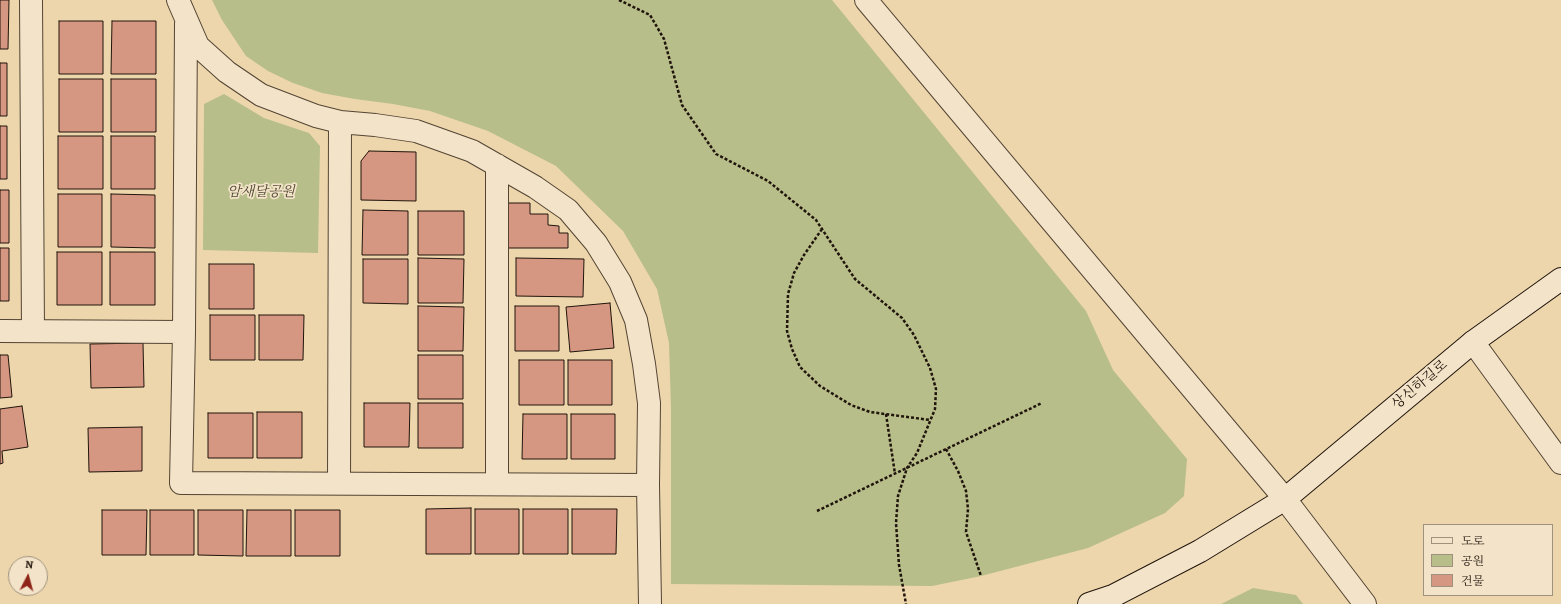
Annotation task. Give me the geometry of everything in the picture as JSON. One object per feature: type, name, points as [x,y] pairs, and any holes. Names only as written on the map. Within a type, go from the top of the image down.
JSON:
[{"type":"street","points":[[31,0],[33,331]]},
{"type":"street","points":[[866,0],[1285,499],[1365,604]]},
{"type":"street","points":[[182,10],[198,46],[227,72],[261,95],[316,116],[340,122],[416,131],[472,151],[535,187],[568,210],[596,243],[620,282],[636,320],[644,364],[649,403],[648,484],[650,604]]},
{"type":"street","points":[[182,10],[184,332],[182,483],[648,484]]},
{"type":"street","points":[[339,483],[340,122]]},
{"type":"street","points":[[496,165],[497,484]]},
{"type":"street","name":"상신하길로","points":[[1089,604],[1114,596],[1200,551],[1285,499],[1473,342],[1561,279]]},
{"type":"street","points":[[0,331],[184,332]]},
{"type":"street","points":[[1473,342],[1561,463]]},
{"type":"path","points":[[619,0],[650,15],[664,39],[682,105],[716,154],[768,180],[816,220],[855,279],[902,318],[914,334],[930,368],[936,389],[935,409],[917,453],[907,468],[898,496],[896,523],[899,565],[906,604]]},
{"type":"path","points":[[822,229],[804,255],[794,273],[788,294],[787,331],[792,349],[800,367],[820,386],[851,405],[870,412],[930,420]]},
{"type":"path","points":[[816,511],[1042,403]]},
{"type":"path","points":[[886,414],[895,474]]},
{"type":"path","points":[[946,449],[966,491],[968,509],[966,532],[980,576]]},
{"type":"green space","points":[[212,0],[832,0],[1086,311],[1113,370],[1187,459],[1184,496],[1165,513],[1088,548],[981,576],[932,586],[671,584],[671,409],[669,343],[657,289],[623,231],[556,166],[488,131],[430,111],[322,93],[293,83],[268,71],[246,56],[222,20]]},
{"type":"green space","name":"암새달공원","points":[[224,94],[264,118],[309,133],[320,146],[318,253],[203,250],[204,104]]},
{"type":"green space","points":[[1253,588],[1296,595],[1303,604],[1221,604]]},
{"type":"building","points":[[0,0],[9,0],[8,49],[0,49]]},
{"type":"building","points":[[59,21],[103,21],[103,74],[59,74]]},
{"type":"building","points":[[112,21],[156,21],[156,74],[111,74]]},
{"type":"building","points":[[0,63],[7,63],[7,116],[0,116]]},
{"type":"building","points":[[59,79],[103,79],[103,132],[59,132]]},
{"type":"building","points":[[111,79],[156,79],[156,132],[111,132]]},
{"type":"building","points":[[0,126],[7,126],[7,179],[0,179]]},
{"type":"building","points":[[58,136],[103,136],[103,189],[58,189]]},
{"type":"building","points":[[111,136],[155,136],[155,189],[111,189]]},
{"type":"building","points":[[369,151],[416,152],[416,201],[361,200],[361,161]]},
{"type":"building","points":[[0,190],[9,190],[9,243],[0,243]]},
{"type":"building","points":[[58,194],[102,194],[102,247],[58,247]]},
{"type":"building","points":[[111,194],[155,195],[155,248],[111,247]]},
{"type":"building","points":[[507,203],[530,203],[530,214],[548,214],[548,225],[559,226],[559,233],[568,233],[568,248],[507,248]]},
{"type":"building","points":[[363,210],[408,211],[408,255],[362,255]]},
{"type":"building","points":[[418,211],[464,211],[464,255],[418,255]]},
{"type":"building","points":[[0,248],[9,248],[9,301],[0,301]]},
{"type":"building","points":[[57,252],[102,252],[102,305],[57,305]]},
{"type":"building","points":[[110,252],[155,252],[155,305],[110,305]]},
{"type":"building","points":[[418,258],[464,259],[463,303],[418,303]]},
{"type":"building","points":[[516,258],[584,259],[583,297],[516,296]]},
{"type":"building","points":[[363,259],[408,259],[408,304],[363,303]]},
{"type":"building","points":[[209,264],[254,264],[254,309],[209,309]]},
{"type":"building","points":[[610,303],[614,348],[570,352],[566,307]]},
{"type":"building","points":[[418,306],[464,307],[463,351],[418,351]]},
{"type":"building","points":[[515,306],[559,306],[559,351],[515,351]]},
{"type":"building","points":[[210,315],[255,315],[255,360],[210,360]]},
{"type":"building","points":[[259,315],[304,315],[303,360],[259,360]]},
{"type":"building","points":[[143,343],[144,387],[91,388],[90,344]]},
{"type":"building","points":[[0,355],[8,355],[12,397],[0,398]]},
{"type":"building","points":[[418,355],[463,355],[463,399],[418,399]]},
{"type":"building","points":[[519,360],[564,360],[564,405],[519,405]]},
{"type":"building","points":[[568,360],[612,360],[612,405],[568,405]]},
{"type":"building","points":[[364,403],[410,403],[409,447],[364,447]]},
{"type":"building","points":[[418,403],[463,403],[463,448],[418,448]]},
{"type":"building","points":[[22,406],[28,447],[2,451],[3,463],[0,464],[0,409]]},
{"type":"building","points":[[257,412],[302,412],[302,458],[257,458]]},
{"type":"building","points":[[208,413],[253,413],[253,458],[208,458]]},
{"type":"building","points":[[523,414],[567,414],[567,459],[522,459]]},
{"type":"building","points":[[571,414],[615,414],[615,459],[571,459]]},
{"type":"building","points":[[142,427],[142,471],[89,472],[88,428]]},
{"type":"building","points":[[471,508],[471,554],[426,554],[426,509]]},
{"type":"building","points":[[475,509],[519,509],[519,554],[475,554]]},
{"type":"building","points":[[523,509],[568,509],[568,554],[523,554]]},
{"type":"building","points":[[572,509],[617,509],[616,554],[572,554]]},
{"type":"building","points":[[102,510],[147,510],[146,555],[102,555]]},
{"type":"building","points":[[150,510],[194,510],[194,555],[150,555]]},
{"type":"building","points":[[198,510],[243,510],[243,556],[198,555]]},
{"type":"building","points":[[247,510],[291,510],[291,556],[246,556]]},
{"type":"building","points":[[295,510],[340,510],[340,556],[295,556]]}]
